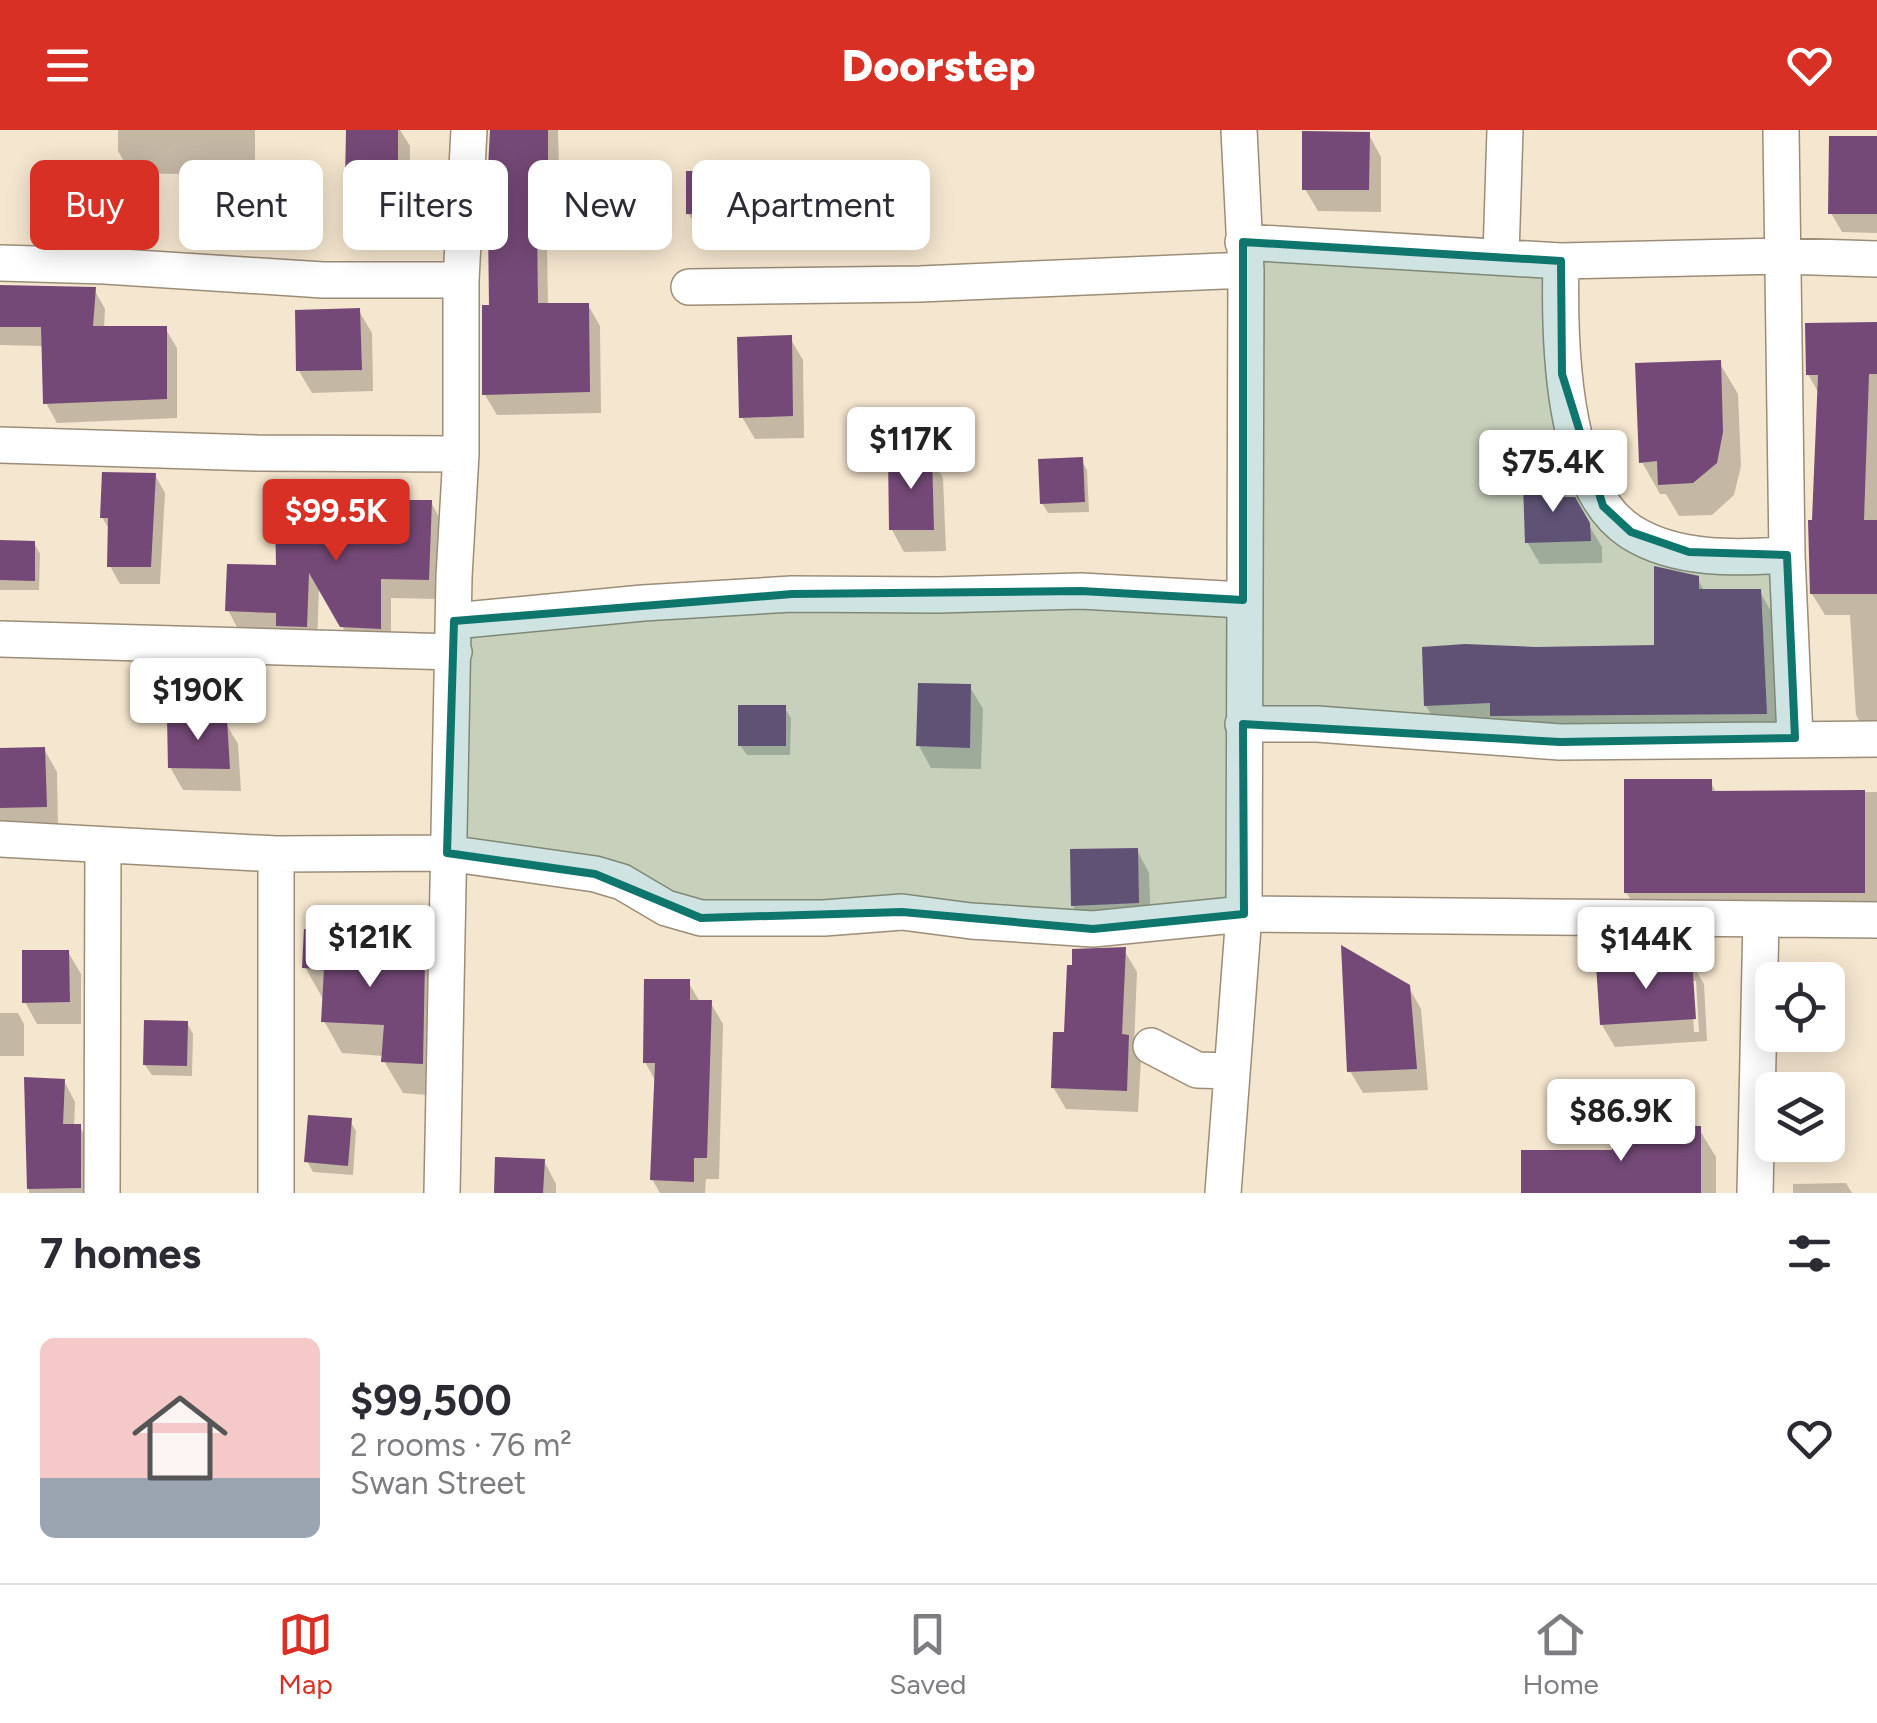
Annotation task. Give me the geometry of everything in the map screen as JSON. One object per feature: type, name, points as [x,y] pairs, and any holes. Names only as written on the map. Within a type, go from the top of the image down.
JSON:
[{"type":"street","points":[[442,1193],[447,853],[469,130]]},
{"type":"street","points":[[1223,1193],[1244,914],[1244,256],[1239,130]]},
{"type":"street","points":[[1501,255],[1505,130]]},
{"type":"street","points":[[1781,130],[1795,738]]},
{"type":"street","points":[[689,287],[900,285],[1244,256],[1501,255],[1561,261],[1783,256],[1877,259]]},
{"type":"street","points":[[1561,261],[1562,374],[1584,460],[1603,506],[1631,532],[1689,552],[1730,559],[1788,555]]},
{"type":"street","points":[[0,263],[323,280],[462,280]]},
{"type":"street","points":[[0,445],[462,454]]},
{"type":"street","points":[[0,639],[454,636],[643,603],[792,594],[1081,592],[1243,600]]},
{"type":"street","points":[[1244,724],[1317,724],[1560,742],[1877,739]]},
{"type":"street","points":[[0,840],[276,854],[447,853],[594,874],[622,882],[666,908],[701,918],[824,918],[902,912],[971,921],[1093,928],[1244,914],[1877,920]]},
{"type":"street","points":[[102,1193],[103,845]]},
{"type":"street","points":[[276,854],[276,1193]]},
{"type":"street","points":[[1755,1193],[1760,919]]},
{"type":"street","points":[[1151,1046],[1197,1070],[1232,1071]]},
{"type":"highlighted area","points":[[1243,242],[1561,261],[1562,374],[1603,506],[1631,532],[1689,552],[1787,555],[1795,738],[1560,742],[1243,724],[1244,914],[1093,929],[902,912],[701,918],[595,874],[447,853],[454,621],[792,594],[1081,591],[1243,600]]},
{"type":"building","points":[[346,130],[398,130],[398,160],[345,160]]},
{"type":"building","points":[[490,130],[548,130],[548,160],[528,160],[528,250],[537,250],[538,303],[589,303],[590,392],[482,395],[482,305],[489,305],[488,250],[508,250],[508,160],[488,160]]},
{"type":"building","points":[[1302,131],[1370,132],[1369,190],[1302,190]]},
{"type":"building","points":[[1829,136],[1877,136],[1877,214],[1828,214]]},
{"type":"building","points":[[686,171],[692,171],[692,214],[686,214]]},
{"type":"building","points":[[0,285],[96,287],[93,326],[167,326],[167,399],[43,404],[41,327],[0,327]]},
{"type":"building","points":[[360,308],[362,370],[296,371],[295,310]]},
{"type":"building","points":[[1877,322],[1877,374],[1869,374],[1864,520],[1877,520],[1877,594],[1810,594],[1808,520],[1812,520],[1818,375],[1806,375],[1805,323]]},
{"type":"building","points":[[792,335],[793,416],[739,418],[737,337]]},
{"type":"building","points":[[1721,360],[1723,432],[1717,463],[1693,483],[1658,485],[1657,461],[1639,463],[1635,363]]},
{"type":"building","points":[[932,453],[934,530],[889,530],[888,454]]},
{"type":"building","points":[[1083,457],[1085,502],[1040,504],[1038,459]]},
{"type":"building","points":[[102,472],[156,473],[151,567],[107,567],[108,518],[100,518]]},
{"type":"building","points":[[1559,481],[1559,497],[1575,497],[1590,523],[1591,541],[1525,543],[1523,482]]},
{"type":"building","points":[[388,500],[432,500],[429,580],[381,579],[381,629],[340,627],[309,573],[307,627],[276,626],[276,613],[225,611],[227,564],[276,565],[275,513],[388,515]]},
{"type":"building","points":[[0,540],[35,541],[35,581],[0,580]]},
{"type":"building","points":[[1654,566],[1699,576],[1699,589],[1761,589],[1767,714],[1490,716],[1490,703],[1424,706],[1422,647],[1654,645]]},
{"type":"building","points":[[918,683],[971,684],[970,748],[916,746]]},
{"type":"building","points":[[738,705],[786,705],[786,746],[738,746]]},
{"type":"building","points":[[167,717],[227,719],[230,769],[168,768]]},
{"type":"building","points":[[45,747],[47,807],[0,808],[0,748]]},
{"type":"building","points":[[1624,779],[1712,779],[1712,791],[1865,790],[1865,893],[1624,893]]},
{"type":"building","points":[[1138,848],[1139,903],[1071,906],[1070,849]]},
{"type":"building","points":[[304,929],[374,932],[373,959],[425,962],[423,1064],[381,1062],[384,1025],[321,1022],[324,969],[302,968]]},
{"type":"building","points":[[1341,945],[1410,985],[1417,1069],[1347,1072]]},
{"type":"building","points":[[1126,947],[1122,1034],[1129,1035],[1127,1091],[1051,1088],[1053,1032],[1064,1032],[1067,965],[1072,965],[1072,949]]},
{"type":"building","points":[[22,950],[69,950],[70,1002],[22,1003]]},
{"type":"building","points":[[1692,959],[1696,1019],[1600,1025],[1596,965]]},
{"type":"building","points":[[644,979],[690,979],[690,1000],[712,1000],[707,1158],[694,1158],[694,1182],[650,1180],[655,1063],[643,1063]]},
{"type":"building","points":[[144,1020],[188,1021],[187,1066],[143,1065]]},
{"type":"building","points":[[24,1077],[65,1079],[63,1124],[81,1124],[81,1188],[27,1189]]},
{"type":"building","points":[[308,1115],[352,1118],[348,1166],[304,1162]]},
{"type":"building","points":[[1612,1126],[1701,1126],[1701,1193],[1521,1193],[1521,1150],[1612,1150]]},
{"type":"building","points":[[495,1157],[545,1159],[543,1193],[494,1193]]}]
